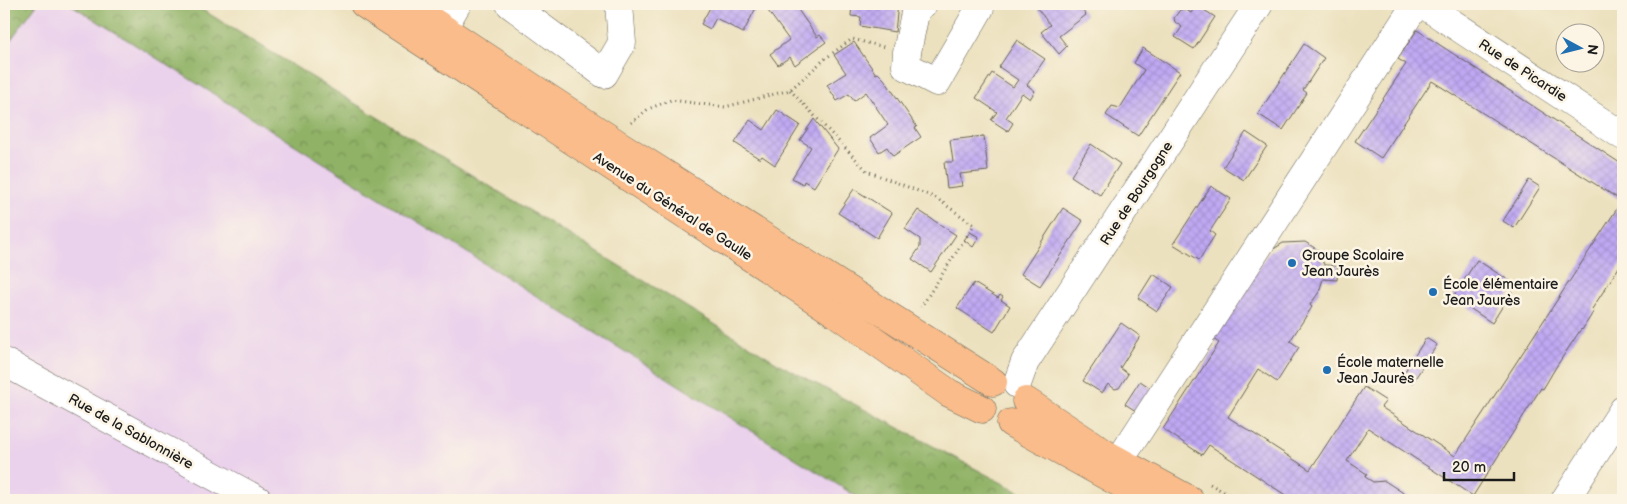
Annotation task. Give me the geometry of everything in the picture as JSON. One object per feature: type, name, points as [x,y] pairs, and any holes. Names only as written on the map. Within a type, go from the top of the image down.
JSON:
[{"type":"main road","name":"Avenue du Général de Gaulle","points":[[364,4],[838,314],[949,392],[982,409],[993,422],[1011,424]]},
{"type":"main road","name":"Avenue du Général de Gaulle","points":[[406,4],[618,144],[908,330],[1012,389],[1119,461],[1190,500]]},
{"type":"main road","points":[[982,409],[982,397],[1012,389],[1021,417],[1011,424],[1150,500]]},
{"type":"street","points":[[442,28],[457,4]]},
{"type":"street","points":[[510,4],[604,74],[622,43],[619,4]]},
{"type":"street","points":[[923,4],[916,8],[906,52],[906,66],[937,82],[980,8],[977,4]]},
{"type":"street","name":"Rue de Bourgogne","points":[[1012,389],[1025,362],[1258,4]]},
{"type":"street","points":[[1119,461],[1416,4]]},
{"type":"street","name":"Rue de Picardie","points":[[1423,4],[1623,136]]},
{"type":"street","name":"Rue de la Sablonnière","points":[[4,362],[258,500]]},
{"type":"street","points":[[1565,500],[1623,410]]},
{"type":"path","points":[[618,144],[635,119],[648,109],[671,100],[725,107],[790,90],[826,58],[852,39],[906,52]]},
{"type":"path","points":[[790,90],[867,171],[936,198],[974,225],[908,330]]},
{"type":"shaded area","points":[[37,4],[70,4],[862,500],[4,500],[4,49]]},
{"type":"green space","points":[[4,4],[37,4],[4,49]]},
{"type":"green space","points":[[70,4],[193,4],[781,365],[1034,500],[862,500]]},
{"type":"building","points":[[712,4],[758,4],[743,33],[716,18],[710,29],[701,24]]},
{"type":"building","points":[[771,4],[794,4],[817,37],[820,35],[826,42],[795,65],[790,57],[778,65],[770,54],[789,40],[766,8]]},
{"type":"building","points":[[852,4],[898,4],[895,32],[860,26],[861,17],[851,16]]},
{"type":"building","points":[[1042,4],[1077,4],[1086,15],[1059,36],[1067,46],[1059,54],[1041,32],[1050,25],[1037,8]]},
{"type":"building","points":[[1196,5],[1215,17],[1194,49],[1175,37],[1182,27],[1175,22],[1174,18],[1180,10],[1185,9],[1191,13]]},
{"type":"building","name":"Groupe Scolaire Jean Jaurès","points":[[1417,30],[1623,165],[1623,261],[1592,309],[1594,311],[1582,330],[1543,389],[1541,388],[1473,496],[1368,428],[1347,461],[1367,474],[1365,477],[1373,482],[1385,481],[1414,500],[1293,500],[1209,445],[1202,455],[1163,429],[1219,343],[1210,337],[1269,252],[1283,243],[1305,242],[1318,250],[1324,265],[1338,266],[1337,280],[1323,279],[1319,292],[1310,305],[1312,307],[1290,341],[1299,347],[1277,382],[1258,369],[1228,417],[1310,470],[1364,387],[1386,401],[1381,407],[1455,456],[1622,201],[1432,81],[1381,158],[1355,141],[1406,64],[1398,59]]},
{"type":"building","points":[[1017,40],[1045,59],[1027,85],[1035,91],[1030,99],[1022,93],[1006,118],[1013,123],[1008,131],[991,120],[997,112],[976,98],[992,73],[1013,87],[1018,80],[999,67]]},
{"type":"building","points":[[854,42],[876,74],[878,73],[884,79],[917,127],[915,128],[921,137],[893,156],[887,147],[879,152],[870,138],[888,125],[866,92],[854,101],[849,94],[837,101],[827,85],[846,73],[834,55]]},
{"type":"building","points":[[1304,44],[1324,58],[1303,90],[1307,93],[1283,130],[1258,114]]},
{"type":"building","points":[[1143,48],[1180,72],[1138,136],[1106,115],[1112,106],[1120,108],[1144,70],[1134,63]]},
{"type":"building","points":[[777,110],[800,125],[775,165],[762,156],[760,159],[735,143],[750,120],[764,130]]},
{"type":"building","points":[[814,119],[838,149],[814,187],[804,181],[803,184],[792,178],[811,147],[800,140]]},
{"type":"building","points":[[1246,132],[1267,146],[1244,180],[1223,167]]},
{"type":"building","points":[[984,136],[988,171],[960,174],[962,186],[947,188],[944,162],[953,162],[950,140]]},
{"type":"building","points":[[1091,144],[1120,164],[1100,195],[1071,176]]},
{"type":"building","points":[[1529,180],[1540,187],[1514,228],[1503,221]]},
{"type":"building","points":[[1211,186],[1231,199],[1210,231],[1215,235],[1199,260],[1173,244]]},
{"type":"building","points":[[854,189],[892,213],[877,238],[838,213]]},
{"type":"building","points":[[1063,208],[1083,221],[1040,286],[1021,274]]},
{"type":"building","points":[[918,210],[956,235],[931,272],[912,259],[920,247],[920,239],[905,229]]},
{"type":"building","points":[[970,232],[979,237],[973,247],[964,240]]},
{"type":"building","points":[[1477,260],[1516,285],[1492,323],[1453,297]]},
{"type":"building","points":[[1153,274],[1173,287],[1157,311],[1138,298]]},
{"type":"building","points":[[974,283],[998,298],[1000,295],[1003,297],[1001,300],[1010,306],[994,332],[957,308]]},
{"type":"building","points":[[1121,323],[1140,336],[1120,368],[1128,374],[1119,388],[1115,389],[1108,384],[1102,393],[1083,381]]},
{"type":"building","points":[[1426,338],[1437,345],[1412,383],[1402,376]]},
{"type":"building","points":[[1140,381],[1154,390],[1139,413],[1125,404]]},
{"type":"place","name":"Groupe Scolaire Jean Jaurès","points":[[1292,263]]},
{"type":"place","name":"École élémentaire Jean Jaurès","points":[[1433,292]]},
{"type":"place","name":"École maternelle Jean Jaurès","points":[[1327,370]]}]
